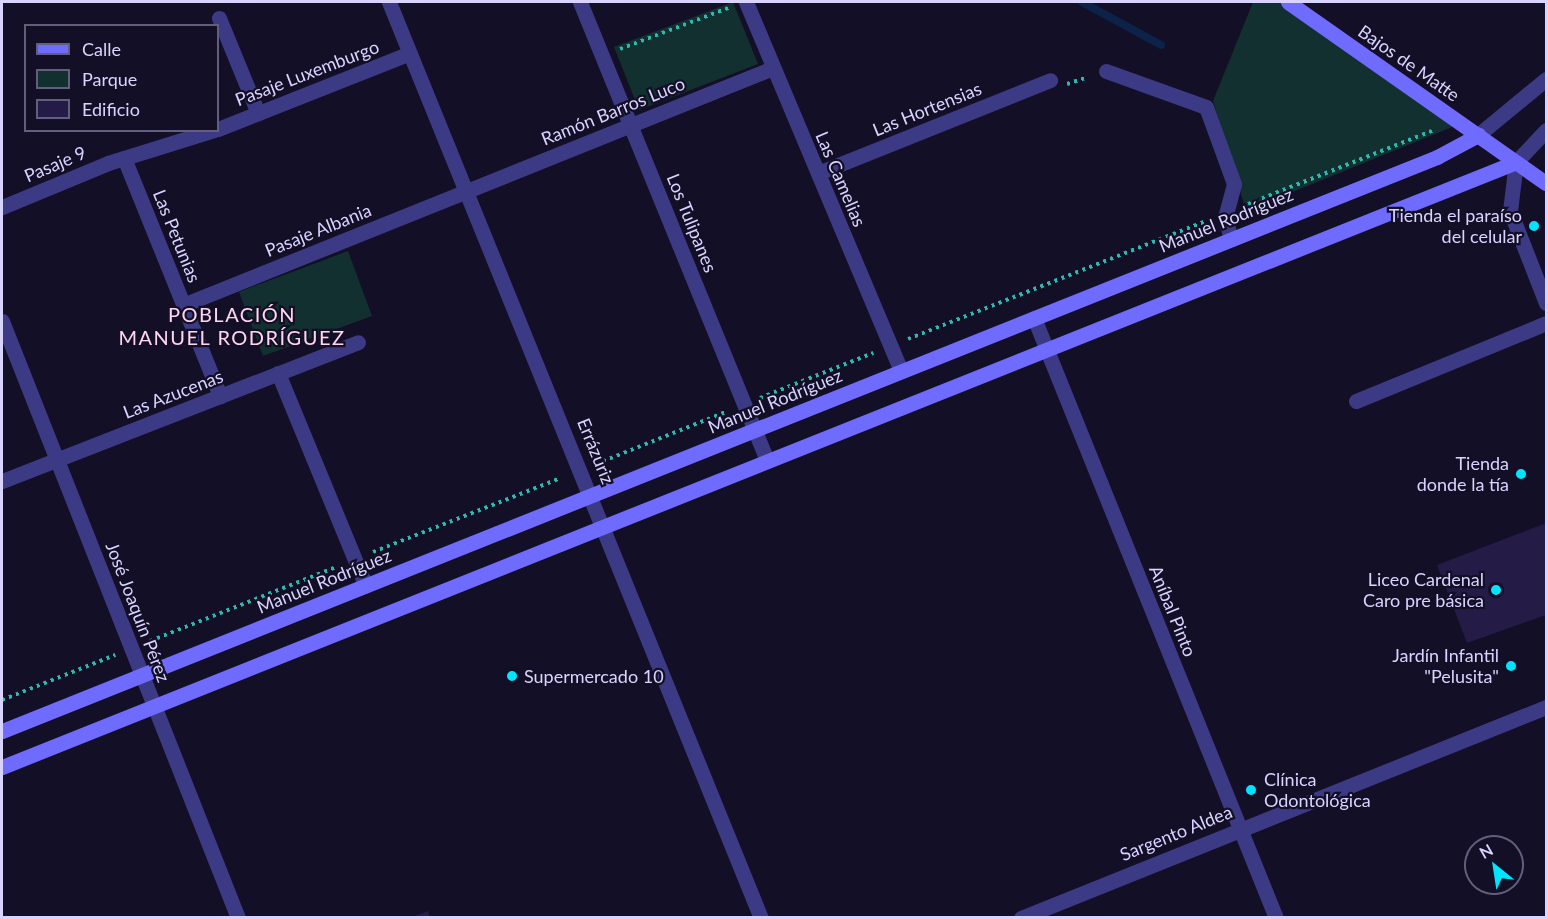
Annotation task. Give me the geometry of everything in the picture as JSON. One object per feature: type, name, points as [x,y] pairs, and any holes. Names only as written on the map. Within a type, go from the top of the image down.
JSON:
[{"type":"main road","name":"Bajos de Matte","points":[[1288,2],[1546,183]]},
{"type":"main road","name":"Manuel Rodríguez","points":[[2,731],[1437,157],[1478,135]]},
{"type":"main road","points":[[2,767],[1516,162]]},
{"type":"street","name":"Errázuriz","points":[[389,2],[593,495],[761,918]]},
{"type":"street","name":"Los Tulipanes","points":[[580,2],[767,460]]},
{"type":"street","name":"Las Camelias","points":[[746,2],[901,371]]},
{"type":"street","points":[[219,18],[258,113]]},
{"type":"street","name":"Pasaje Luxemburgo","points":[[219,129],[410,53]]},
{"type":"street","name":"Ramón Barros Luco","points":[[467,191],[773,68]]},
{"type":"street","points":[[1106,71],[1206,107],[1234,184],[1226,218],[1231,239]]},
{"type":"street","name":"Manuel Rodríguez","points":[[1478,135],[1546,79]]},
{"type":"street","name":"Las Hortensias","points":[[818,173],[1050,80]]},
{"type":"street","points":[[1546,130],[1516,162],[1510,211],[1546,303]]},
{"type":"street","name":"Pasaje Luxemburgo","points":[[124,158],[209,132]]},
{"type":"street","name":"Pasaje 9","points":[[2,207],[124,158]]},
{"type":"street","name":"Las Petunias","points":[[124,158],[220,396]]},
{"type":"street","name":"Pasaje Albania","points":[[183,305],[467,191]]},
{"type":"street","name":"Aníbal Pinto","points":[[1034,318],[1276,918]]},
{"type":"street","name":"José Joaquín Pérez","points":[[2,321],[144,674],[153,706],[238,918]]},
{"type":"street","points":[[1356,401],[1546,323]]},
{"type":"street","name":"Las Azucenas","points":[[2,481],[358,342]]},
{"type":"street","points":[[278,373],[366,586]]},
{"type":"street","name":"Sargento Aldea","points":[[1021,918],[1239,828],[1546,707]]},
{"type":"path","points":[[602,56],[746,2]]},
{"type":"path","points":[[1050,80],[1069,84],[1106,71]]},
{"type":"green space","points":[[733,2],[758,64],[639,110],[614,47]]},
{"type":"green space","points":[[1253,2],[1282,2],[1457,125],[1246,211],[1213,101]]},
{"type":"green space","points":[[348,251],[372,316],[263,356],[239,292]]},
{"type":"building","name":"Liceo Cardenal Caro pre básica","points":[[1546,523],[1546,615],[1467,643],[1437,565]]},
{"type":"building","points":[[428,911],[430,918],[412,918],[412,917]]},
{"type":"waterway","points":[[1082,2],[1161,45]]},
{"type":"place","name":"Tienda el paraíso del celular","points":[[1534,226]]},
{"type":"place","name":"Tienda donde la tía","points":[[1521,474]]},
{"type":"place","name":"Liceo Cardenal Caro pre básica","points":[[1496,590]]},
{"type":"place","name":"Jardín Infantil \"Pelusita\"","points":[[1511,666]]},
{"type":"place","name":"Supermercado 10","points":[[512,676]]},
{"type":"place","name":"Clínica Odontológica","points":[[1251,790]]},
{"type":"district","name":"POBLACIÓN MANUEL RODRÍGUEZ","points":[[232,326]]}]
